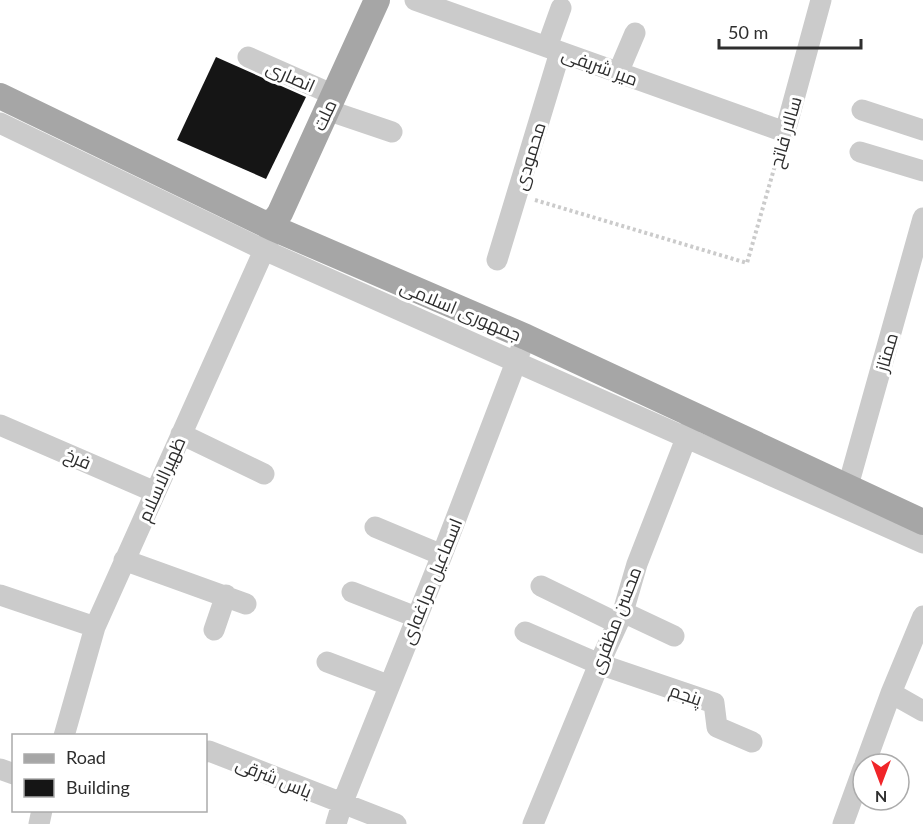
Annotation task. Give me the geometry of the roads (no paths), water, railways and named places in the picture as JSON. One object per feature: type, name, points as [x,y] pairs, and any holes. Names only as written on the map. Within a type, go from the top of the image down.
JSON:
[{"type":"main road","name":"ملت","points":[[267,234],[280,213],[377,0]]},
{"type":"main road","name":"جمهوری اسلامی","points":[[0,96],[267,234],[526,338],[691,426],[848,486],[923,522]]},
{"type":"street","name":"میر شریفی","points":[[416,0],[785,132]]},
{"type":"street","name":"سالار فاتح","points":[[785,132],[821,0]]},
{"type":"street","name":"محمودی","points":[[497,260],[517,195],[554,50],[561,8]]},
{"type":"street","points":[[618,73],[635,33]]},
{"type":"street","name":"انصاری","points":[[248,57],[330,102],[392,132]]},
{"type":"street","points":[[862,110],[923,130]]},
{"type":"street","points":[[0,123],[267,234],[515,362],[691,426],[923,543]]},
{"type":"street","points":[[860,152],[923,171]]},
{"type":"street","name":"ممتاز","points":[[848,486],[923,218]]},
{"type":"street","name":"ظهیرالاسلام","points":[[64,734],[95,627],[267,234]]},
{"type":"street","name":"اسماعیل مراغه‌ای","points":[[339,814],[526,338]]},
{"type":"street","name":"فرخ","points":[[0,425],[155,492]]},
{"type":"street","name":"محسن مظفری","points":[[533,824],[598,664],[620,617],[637,564],[691,426]]},
{"type":"street","points":[[181,434],[264,474]]},
{"type":"street","points":[[375,527],[442,555]]},
{"type":"street","points":[[124,560],[236,599],[214,630]]},
{"type":"street","points":[[541,586],[674,636]]},
{"type":"street","points":[[352,592],[416,617]]},
{"type":"street","points":[[0,595],[95,627]]},
{"type":"street","points":[[869,752],[923,616]]},
{"type":"street","points":[[525,632],[598,664]]},
{"type":"street","points":[[327,662],[388,685]]},
{"type":"street","name":"پنجم","points":[[598,664],[714,703],[717,727],[752,742]]},
{"type":"street","points":[[891,693],[923,711]]},
{"type":"street","name":"یاس شرقی","points":[[207,752],[339,814],[396,824]]},
{"type":"street","points":[[843,824],[851,802]]}]
